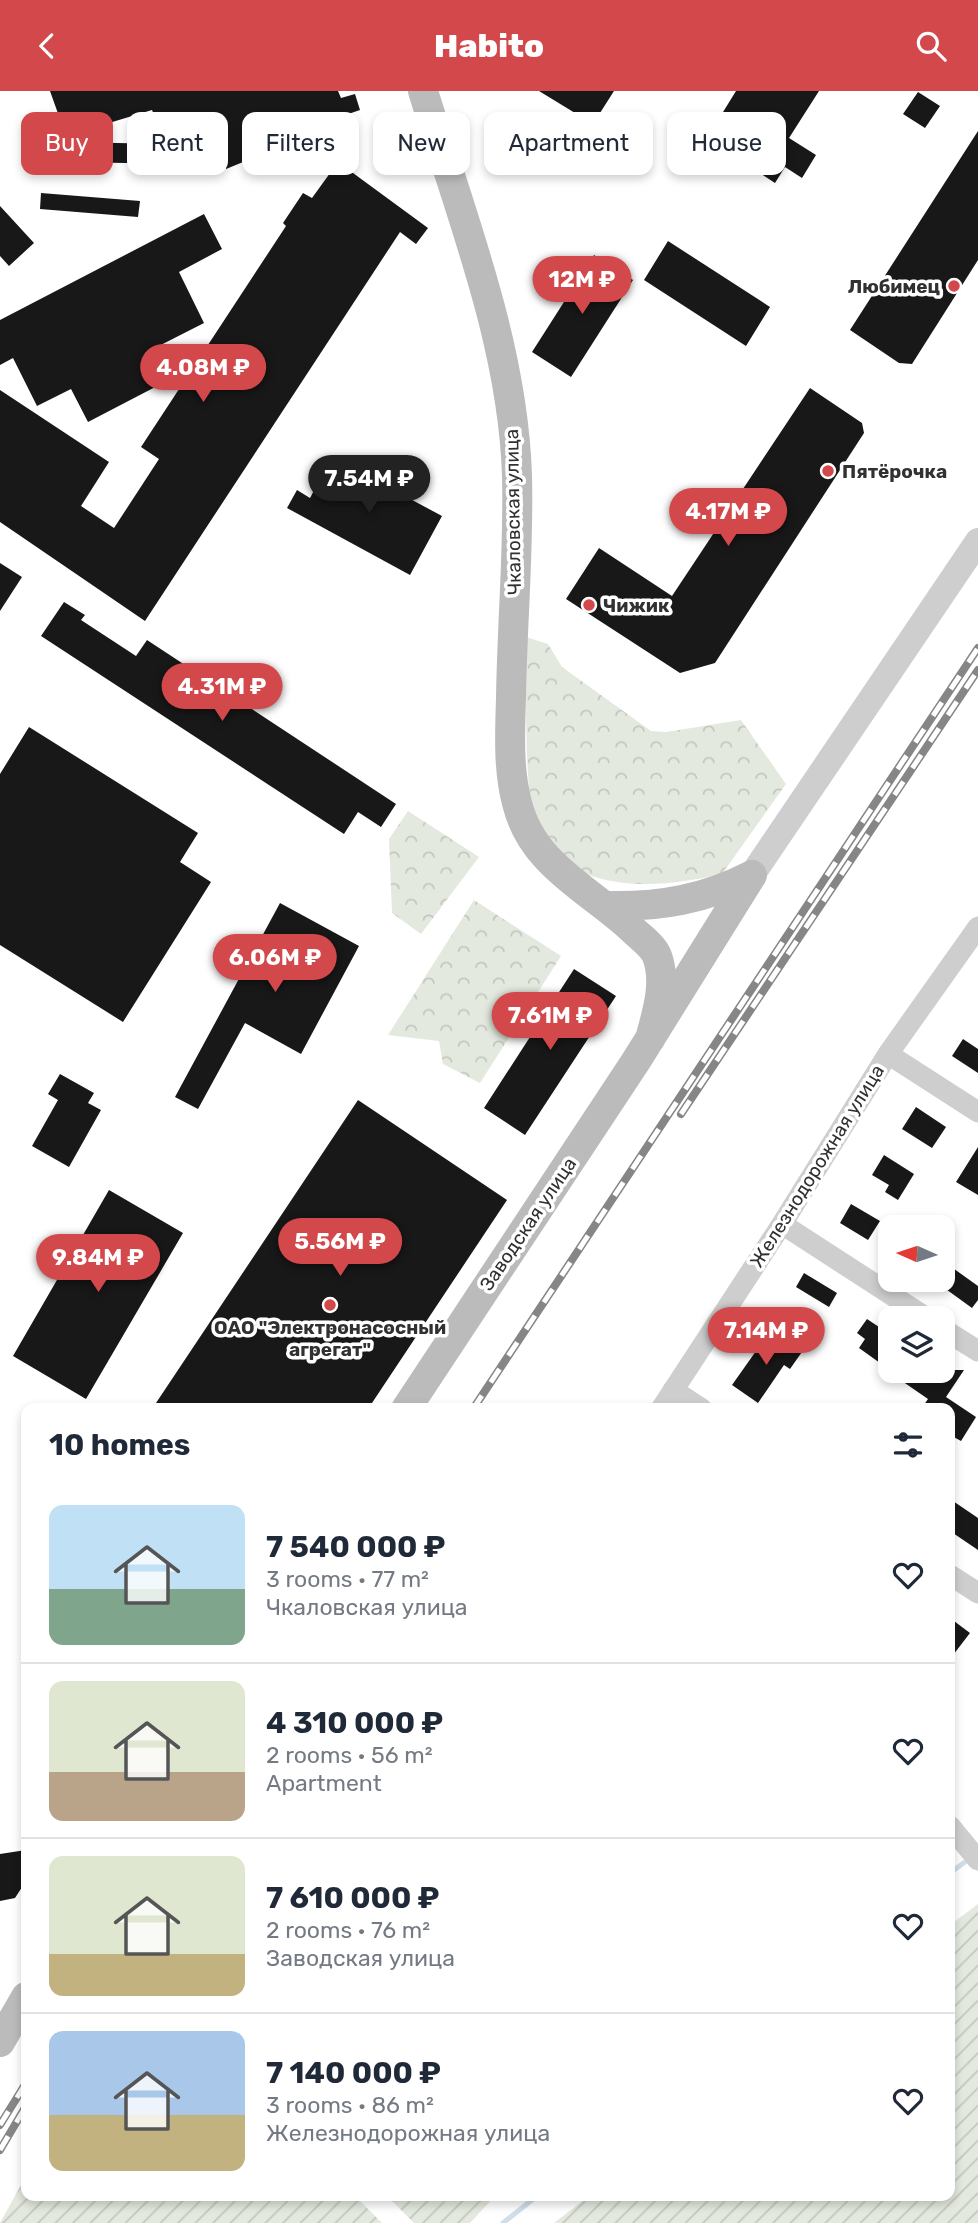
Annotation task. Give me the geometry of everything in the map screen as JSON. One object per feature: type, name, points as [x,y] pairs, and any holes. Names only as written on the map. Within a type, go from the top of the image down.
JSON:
[{"type":"main road","name":"Чкаловская улица","points":[[423,91],[484,289],[512,414],[517,485],[510,762],[516,803],[526,832],[544,857],[559,872],[608,906],[655,953]]},
{"type":"main road","points":[[608,906],[674,902],[719,892],[752,875]]},
{"type":"main road","name":"Заводская улица","points":[[410,1403],[650,1039],[752,875]]},
{"type":"main road","points":[[655,953],[679,961],[692,959],[706,949],[711,921],[694,905],[674,902]]},
{"type":"main road","points":[[650,1039],[661,997],[650,935],[654,920],[674,902]]},
{"type":"main road","points":[[0,2042],[21,2006]]},
{"type":"street","points":[[752,875],[978,541]]},
{"type":"street","name":"Железнодорожная улица","points":[[665,1403],[782,1224],[888,1054],[978,927]]},
{"type":"street","points":[[888,1054],[978,1112]]},
{"type":"street","points":[[782,1224],[908,1306]]},
{"type":"street","points":[[955,1336],[978,1351]]},
{"type":"street","points":[[673,1390],[693,1403]]},
{"type":"street","points":[[955,1577],[978,1593]]},
{"type":"street","points":[[955,1832],[978,1860]]},
{"type":"green space","points":[[526,637],[548,644],[562,667],[651,731],[666,732],[741,720],[786,784],[722,874],[649,884],[600,879],[578,870],[558,857],[540,838],[534,823],[528,773]]},
{"type":"green space","points":[[408,811],[479,857],[421,934],[392,913],[389,839]]},
{"type":"green space","points":[[474,900],[561,956],[480,1083],[443,1064],[439,1041],[388,1035]]},
{"type":"green space","points":[[978,1904],[978,2223],[554,2223],[583,2201],[955,2201],[955,1921]]},
{"type":"green space","points":[[21,2185],[21,2201],[360,2201],[382,2223],[0,2223]]},
{"type":"green space","points":[[392,2201],[490,2201],[470,2223],[414,2223]]},
{"type":"building","points":[[50,91],[338,91],[341,98],[355,94],[360,110],[242,112],[242,163],[228,168],[228,112],[127,112],[127,118],[113,122],[113,112],[57,112]]},
{"type":"building","points":[[539,91],[614,91],[601,112],[573,112]]},
{"type":"building","points":[[736,91],[819,91],[789,138],[816,155],[802,178],[786,168],[786,112],[723,112]]},
{"type":"building","points":[[918,92],[940,106],[925,128],[903,114]]},
{"type":"building","points":[[978,131],[978,260],[912,364],[899,363],[850,330]]},
{"type":"building","points":[[113,143],[127,143],[127,163],[113,163]]},
{"type":"building","points":[[329,175],[356,175],[428,228],[416,244],[400,232],[145,621],[0,522],[0,390],[109,462],[81,506],[114,528],[159,459],[141,447],[286,226],[283,223],[303,193],[312,198]]},
{"type":"building","points":[[763,175],[780,175],[775,183]]},
{"type":"building","points":[[41,193],[140,201],[138,217],[40,209]]},
{"type":"building","points":[[0,206],[34,243],[9,266],[0,256]]},
{"type":"building","points":[[204,214],[222,249],[179,272],[204,323],[145,353],[161,384],[88,422],[71,389],[37,406],[13,358],[0,365],[0,320]]},
{"type":"building","points":[[668,241],[770,307],[746,346],[644,280]]},
{"type":"building","points":[[594,255],[633,280],[571,377],[532,352]]},
{"type":"building","points":[[810,388],[862,423],[864,433],[715,663],[680,673],[566,599],[599,548],[672,596]]},
{"type":"building","points":[[332,457],[442,516],[410,575],[287,508],[297,490],[310,498]]},
{"type":"building","points":[[0,563],[22,577],[0,611]]},
{"type":"building","points":[[64,602],[85,615],[81,620],[136,656],[147,640],[396,804],[381,827],[358,812],[344,834],[41,636]]},
{"type":"building","points":[[29,727],[198,833],[180,862],[211,882],[123,1022],[0,945],[0,774]]},
{"type":"building","points":[[280,903],[359,946],[301,1054],[245,1023],[198,1109],[175,1097]]},
{"type":"building","points":[[574,969],[616,996],[525,1135],[484,1108]]},
{"type":"building","points":[[963,1039],[978,1049],[978,1073],[952,1056]]},
{"type":"building","points":[[60,1074],[94,1093],[88,1103],[101,1110],[69,1167],[32,1146],[58,1100],[48,1094]]},
{"type":"building","name":"ОАО \"Электронасосный агрегат\"","points":[[358,1100],[507,1200],[372,1403],[156,1403]]},
{"type":"building","points":[[916,1107],[946,1127],[932,1148],[902,1129]]},
{"type":"building","points":[[978,1147],[978,1195],[956,1182]]},
{"type":"building","points":[[884,1155],[914,1174],[898,1200],[885,1192],[889,1185],[872,1175]]},
{"type":"building","points":[[109,1190],[183,1233],[86,1399],[13,1356]]},
{"type":"building","points":[[851,1204],[878,1220],[868,1240],[840,1223]]},
{"type":"building","points":[[956,1270],[978,1286],[978,1300],[972,1308],[950,1292],[956,1291]]},
{"type":"building","points":[[804,1273],[837,1293],[829,1307],[796,1287]]},
{"type":"building","points":[[867,1319],[878,1326],[878,1362],[859,1348],[865,1339],[857,1333]]},
{"type":"building","points":[[768,1334],[786,1347],[791,1340],[804,1349],[790,1369],[784,1365],[758,1403],[732,1385]]},
{"type":"building","points":[[955,1370],[964,1370],[946,1397],[955,1403],[925,1403],[928,1399],[905,1383],[955,1383]]},
{"type":"building","points":[[955,1403],[976,1417],[961,1441],[955,1438]]},
{"type":"building","points":[[955,1502],[978,1518],[978,1550],[955,1534]]},
{"type":"building","points":[[955,1622],[970,1633],[955,1652]]},
{"type":"building","points":[[21,1851],[21,1889],[15,1898],[0,1901],[0,1854]]},
{"type":"waterway","points":[[955,1869],[965,1862]]},
{"type":"waterway","points":[[503,2223],[531,2201]]},
{"type":"railway","points":[[477,1403],[978,648]]},
{"type":"railway","points":[[681,1114],[978,670]]},
{"type":"railway","points":[[0,2125],[21,2091]]},
{"type":"railway","points":[[0,2150],[21,2114]]},
{"type":"place","name":"Любимец","points":[[954,286]]},
{"type":"place","name":"Пятёрочка","points":[[828,471]]},
{"type":"place","name":"Чижик","points":[[589,605]]},
{"type":"place","name":"ОАО \"Электронасосный агрегат\"","points":[[330,1305]]}]
